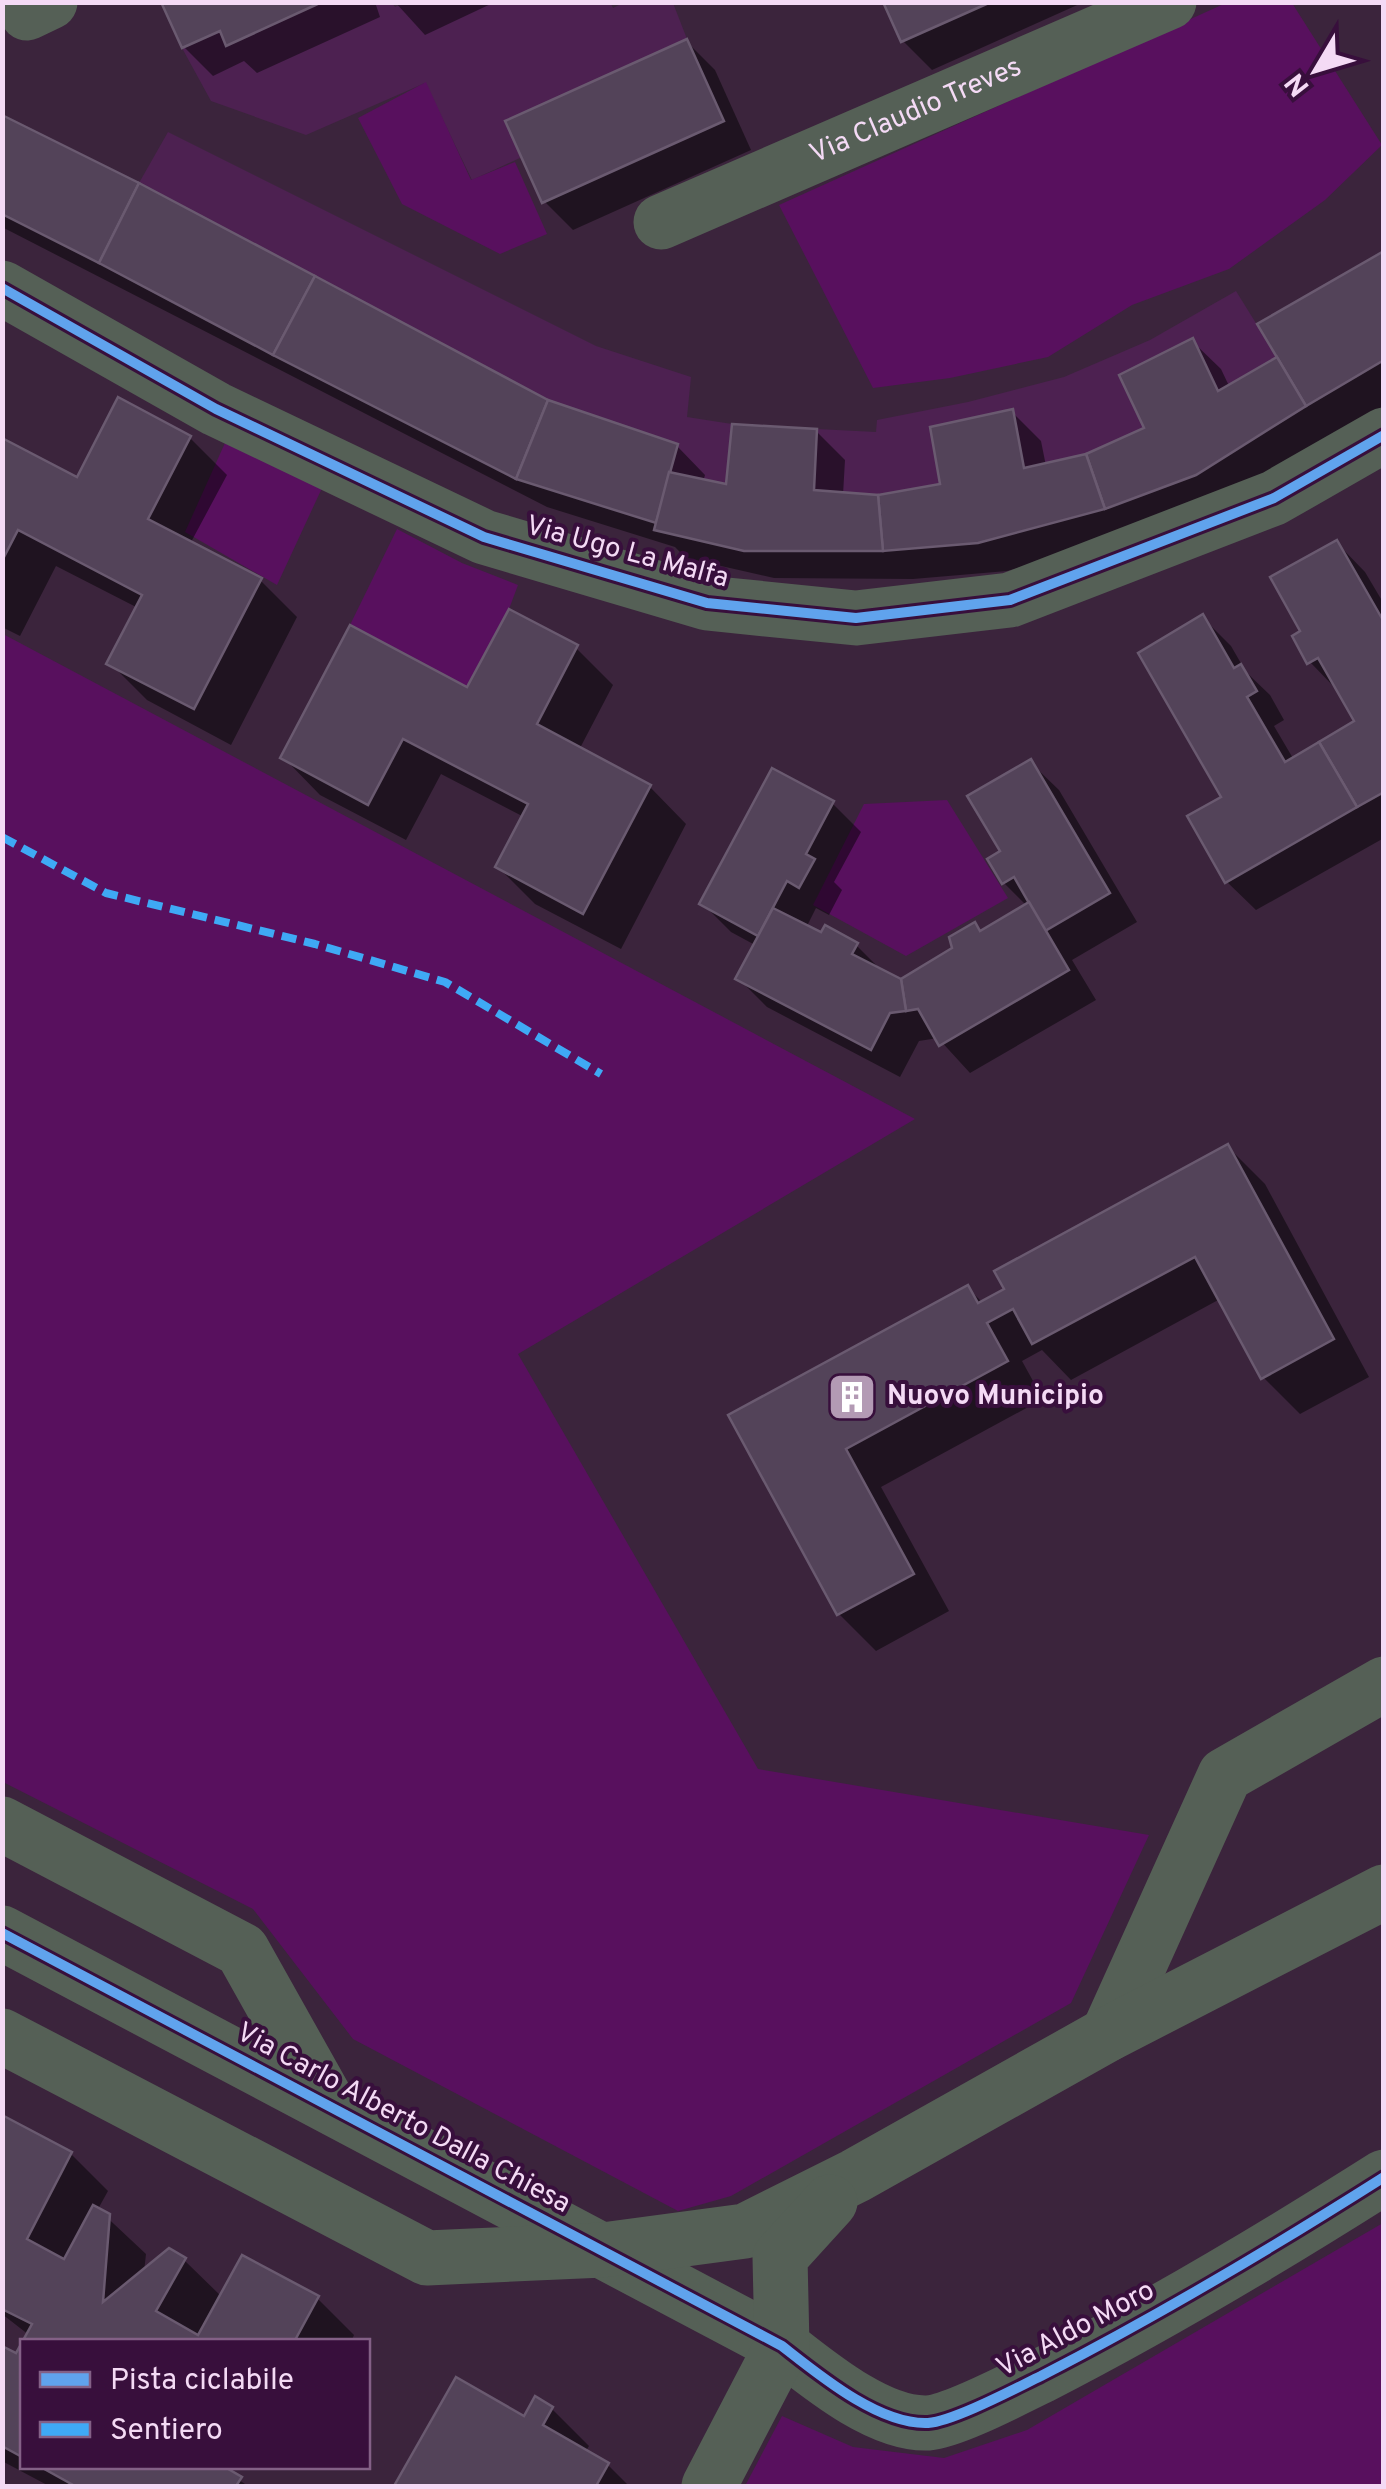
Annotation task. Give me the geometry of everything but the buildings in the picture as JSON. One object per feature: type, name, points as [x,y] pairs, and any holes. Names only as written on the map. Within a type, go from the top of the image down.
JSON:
[{"type":"street","name":"Via Claudio Treves","points":[[661,222],[1169,2]]},
{"type":"street","name":"Via Ugo La Malfa","points":[[2,288],[216,409],[484,537],[707,603],[744,607],[856,618],[1010,600],[1274,498],[1384,435]]},
{"type":"street","points":[[1108,2034],[1224,1774],[1384,1684]]},
{"type":"street","points":[[2,1824],[242,1950],[329,2106]]},
{"type":"street","points":[[2,2036],[427,2258],[603,2250],[745,2231],[854,2176],[1108,2034],[1384,1892]]},
{"type":"street","name":"Via Carlo Alberto Dalla Chiesa","points":[[2,1933],[782,2346]]},
{"type":"street","points":[[709,2486],[782,2346],[780,2256],[854,2176]]},
{"type":"street","name":"Via Aldo Moro","points":[[782,2346],[838,2390],[883,2414],[929,2423],[994,2400],[1120,2335],[1384,2177]]},
{"type":"shaded area","points":[[322,2],[392,3],[395,7],[406,2],[610,2],[613,8],[623,3],[673,3],[687,39],[505,121],[522,157],[472,180],[425,83],[306,135],[211,101],[182,48],[220,31],[226,46]]},
{"type":"shaded area","points":[[1226,3],[1292,3],[1382,145],[1325,200],[1229,269],[1132,305],[1048,357],[950,378],[873,388],[779,205]]},
{"type":"shaded area","points":[[426,82],[471,180],[515,162],[547,234],[500,254],[402,204],[358,118]]},
{"type":"shaded area","points":[[168,132],[596,346],[691,377],[687,417],[732,424],[726,484],[669,472],[677,444],[548,400],[139,183]]},
{"type":"shaded area","points":[[1236,291],[1277,357],[1218,391],[1192,338],[1119,375],[1144,428],[1086,454],[1024,468],[1013,409],[930,427],[940,484],[878,495],[814,490],[817,429],[876,432],[877,420],[1064,377],[1150,340]]},
{"type":"shaded area","points":[[229,434],[322,488],[277,585],[185,532]]},
{"type":"shaded area","points":[[397,529],[462,563],[518,585],[467,687],[350,625]]},
{"type":"shaded area","points":[[3,634],[915,1119],[518,1354],[758,1769],[1149,1835],[1071,2003],[731,2196],[678,2211],[353,2039],[253,1909],[3,1782]]},
{"type":"shaded area","points":[[947,800],[1008,898],[906,956],[813,905],[864,804]]},
{"type":"shaded area","points":[[1383,2223],[1383,2486],[745,2486],[782,2416],[853,2447],[944,2458],[1027,2430]]},
{"type":"marked path","points":[[2,837],[106,893],[315,944],[445,982],[601,1074]]},
{"type":"cycle path","points":[[2,288],[216,409],[484,537],[707,603],[856,618],[1010,600],[1274,498],[1384,435]]},
{"type":"cycle path","points":[[2,1933],[782,2346],[870,2407],[909,2421],[939,2421],[1041,2376],[1214,2281],[1384,2177]]},
{"type":"place","name":"Nuovo Municipio","points":[[852,1397]]}]
